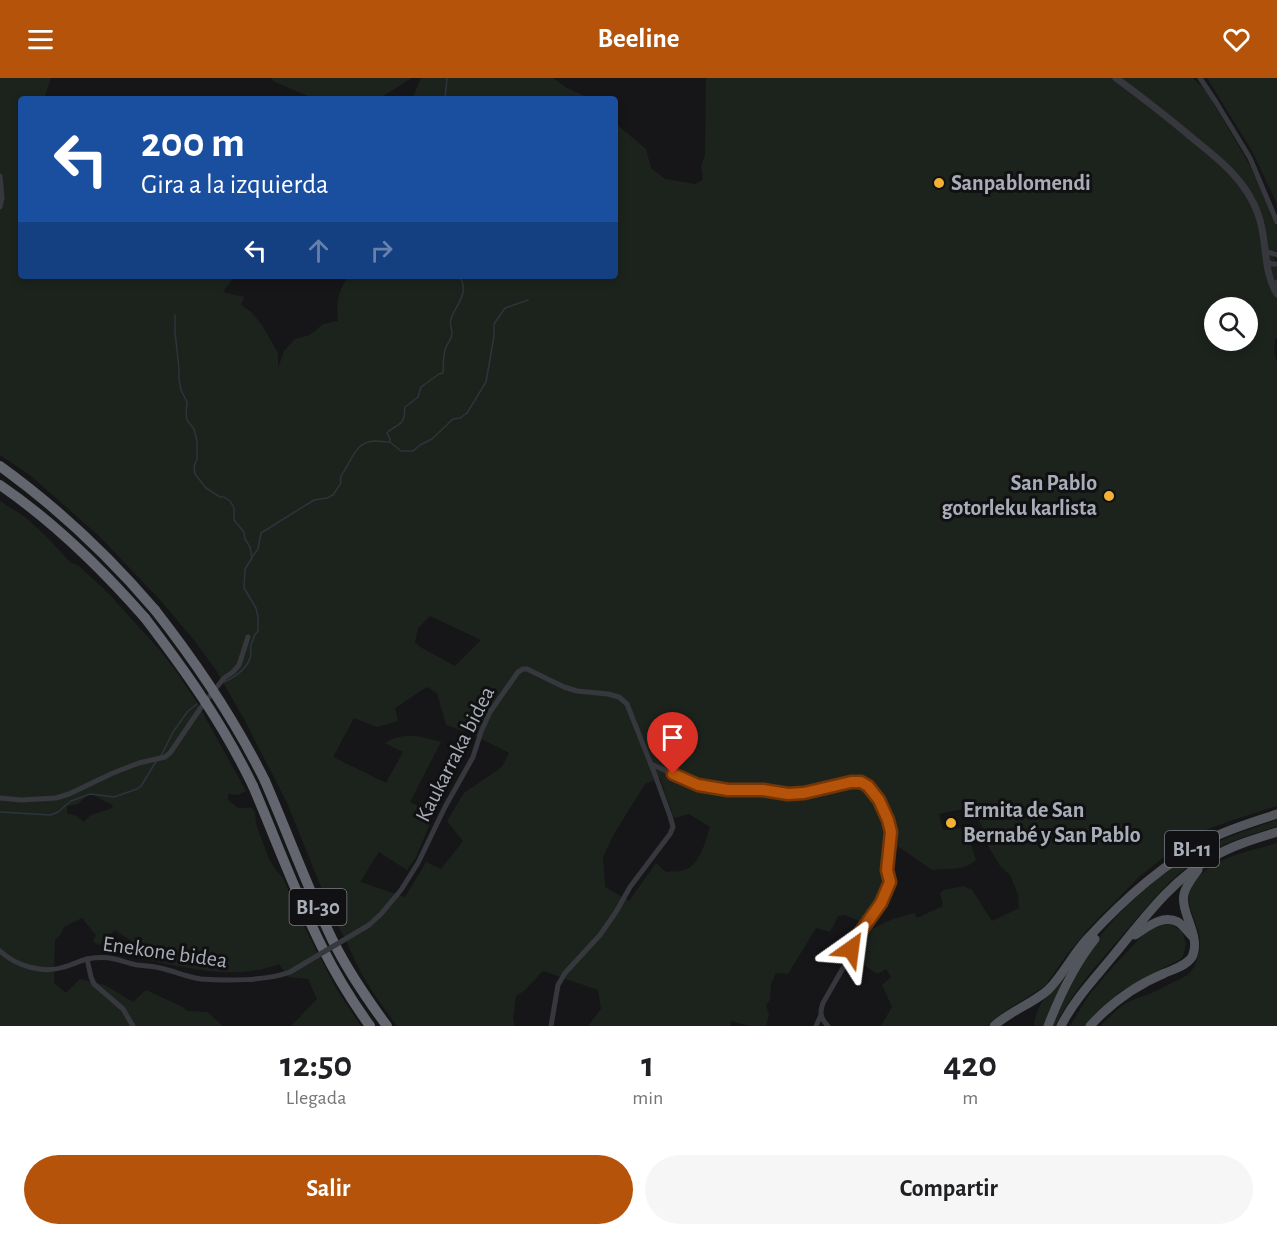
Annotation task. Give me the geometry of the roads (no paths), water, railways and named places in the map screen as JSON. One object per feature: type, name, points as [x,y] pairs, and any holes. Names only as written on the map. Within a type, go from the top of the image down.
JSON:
[{"type":"highway","name":"BI-30","points":[[0,466],[81,532],[121,572],[155,610],[199,668],[251,751],[334,942],[363,992],[387,1026]]},
{"type":"highway","name":"BI-30","points":[[0,485],[72,542],[103,573],[145,618],[208,705],[253,786],[318,940],[336,974],[370,1026]]},
{"type":"main road","name":"BI-11","points":[[1048,1026],[1056,1005],[1089,946],[1120,906],[1150,878],[1195,848],[1232,830],[1277,814]]},
{"type":"main road","name":"BI-11","points":[[1061,1026],[1082,994],[1171,889],[1212,857],[1238,845],[1277,832]]},
{"type":"main road","points":[[1090,1026],[1124,996],[1186,963],[1191,957],[1193,937],[1184,892],[1202,864]]},
{"type":"main road","points":[[994,1026],[1048,990],[1085,940],[1120,906]]},
{"type":"main road","points":[[1126,941],[1150,924],[1170,920],[1178,922],[1193,937]]},
{"type":"street","points":[[1116,78],[1162,111],[1226,166],[1242,184],[1259,215],[1269,278],[1277,294]]},
{"type":"street","points":[[1200,78],[1250,158],[1277,222]]},
{"type":"street","points":[[0,177],[2,198],[0,207]]},
{"type":"street","points":[[1265,251],[1276,255]]},
{"type":"street","points":[[1266,261],[1269,257],[1276,255]]},
{"type":"street","points":[[1266,261],[1277,264]]},
{"type":"street","points":[[0,798],[21,800],[56,798],[139,763],[165,757],[202,705],[239,664],[248,637]]},
{"type":"street","name":"Kaukarraka bidea","points":[[369,925],[394,898],[418,863],[445,807],[473,757],[490,712],[518,672],[527,669],[577,691],[619,697],[627,704],[651,764],[672,827],[670,834],[630,887],[600,936],[565,973],[558,985],[551,1026]]},
{"type":"street","points":[[651,764],[698,785],[728,790],[763,790],[788,794],[861,782],[868,786],[879,800],[891,832],[887,870],[890,882],[881,903],[859,934],[823,1004],[821,1015],[828,1026]]},
{"type":"street","name":"Enekone bidea","points":[[0,951],[18,964],[38,968],[57,969],[87,958],[107,957],[200,979],[260,978],[290,972],[369,925]]},
{"type":"street","name":"Enekone bidea","points":[[87,958],[94,984],[123,1009],[133,1026]]},
{"type":"street","points":[[816,1026],[821,1015]]},
{"type":"waterway","points":[[445,96],[447,78]]},
{"type":"waterway","points":[[252,557],[258,549],[261,533],[314,500],[333,495],[341,483],[342,474],[361,446],[375,441],[390,442],[387,433],[402,422],[405,407],[418,397],[421,387],[443,373],[444,351],[452,335],[450,321],[463,293],[460,279]]},
{"type":"waterway","points":[[390,442],[401,451],[413,451],[432,439],[453,419],[460,418],[467,413],[486,382],[494,324],[505,308],[528,300]]},
{"type":"waterway","points":[[175,315],[179,380],[187,402],[187,420],[194,429],[197,441],[195,474],[206,488],[230,501],[234,508],[234,520],[244,532],[252,558],[245,569],[244,588],[256,608],[258,631],[254,636],[247,664],[237,675],[224,682]]},
{"type":"waterway","points":[[161,756],[173,732],[188,711],[197,704]]},
{"type":"waterway","points":[[0,812],[51,815],[71,801],[90,794],[114,797],[141,786],[157,760]]},
{"type":"place","name":"Sanpablomendi","points":[[939,183]]},
{"type":"place","name":"San Pablo gotorleku karlista","points":[[1109,496]]},
{"type":"place","name":"Ermita de San Bernabé y San Pablo","points":[[951,823]]}]
